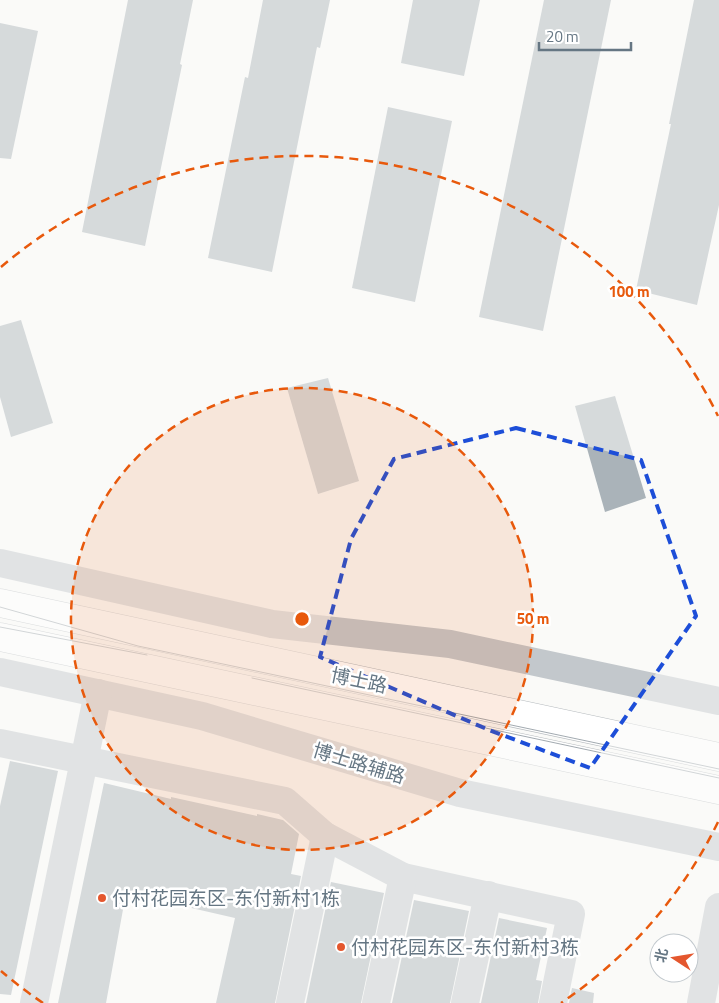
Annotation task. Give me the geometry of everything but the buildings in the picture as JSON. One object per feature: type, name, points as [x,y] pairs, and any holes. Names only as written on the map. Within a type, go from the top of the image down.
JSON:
[{"type":"main road","name":"博士路","points":[[0,603],[719,757]]},
{"type":"main road","name":"博士路","points":[[0,637],[719,790]]},
{"type":"street","points":[[0,563],[272,624],[450,644],[719,701]]},
{"type":"street","name":"博士路辅路","points":[[0,672],[202,716],[460,793],[719,847]]},
{"type":"street","points":[[34,1003],[98,693]]},
{"type":"street","points":[[0,743],[284,801],[325,836],[403,876],[571,914],[553,1003]]},
{"type":"street","points":[[290,1003],[325,836]]},
{"type":"street","points":[[376,1003],[403,876]]},
{"type":"street","points":[[465,1003],[488,895]]},
{"type":"street","points":[[701,1003],[719,907]]},
{"type":"highlighted area","points":[[516,428],[641,460],[696,616],[590,768],[489,730],[320,657],[351,539],[394,459]]},
{"type":"tram line","points":[[0,607],[138,646],[719,769]]},
{"type":"tram line","points":[[0,627],[147,655]]},
{"type":"tram line","points":[[252,678],[719,778]]},
{"type":"place","name":"付村花园东区-东付新村1栋","points":[[102,898]]},
{"type":"place","name":"付村花园东区-东付新村3栋","points":[[341,947]]}]
